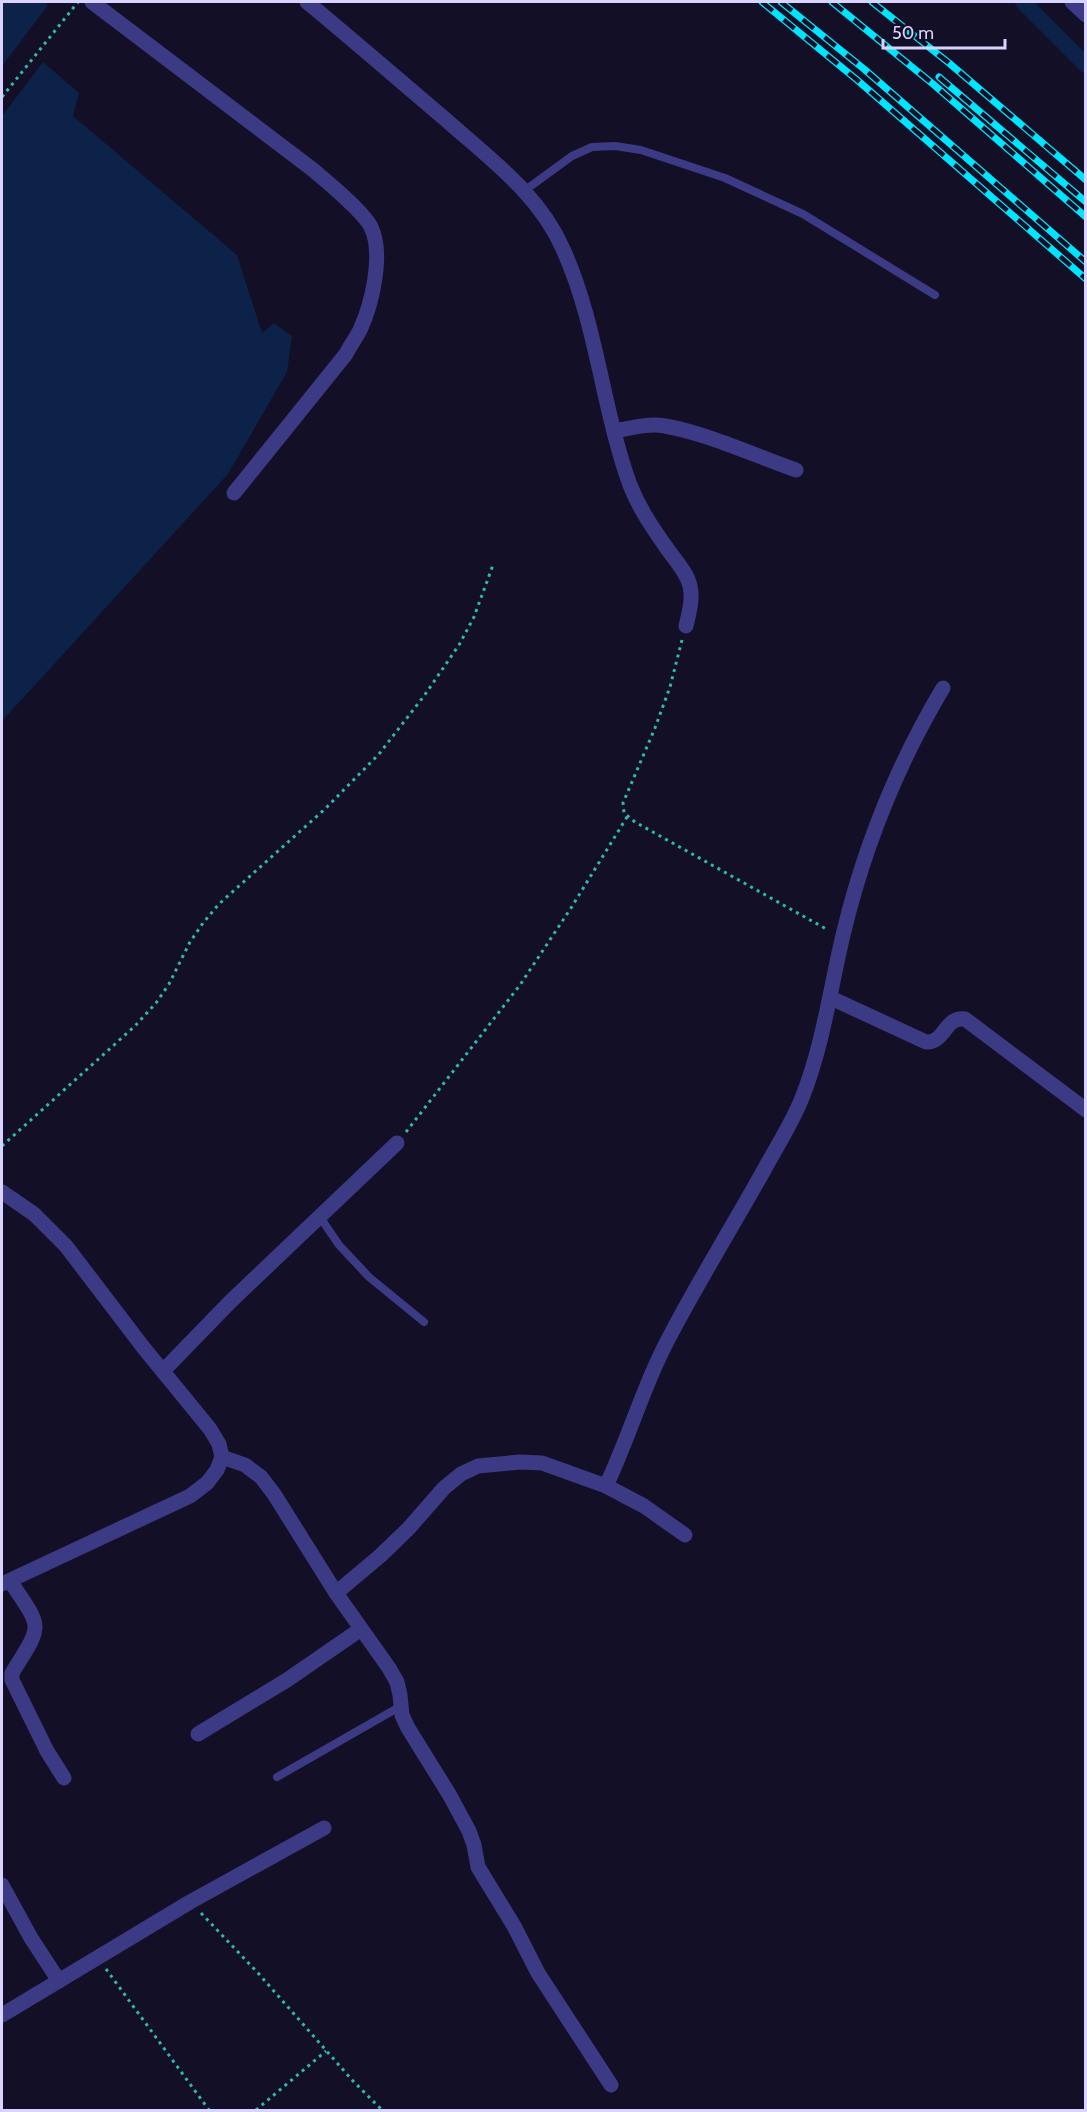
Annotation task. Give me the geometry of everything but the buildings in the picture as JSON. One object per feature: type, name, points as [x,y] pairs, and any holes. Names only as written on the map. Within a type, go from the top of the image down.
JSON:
[{"type":"street","points":[[92,2],[312,169],[345,198],[370,225],[377,242],[377,264],[371,296],[360,330],[346,354],[234,493]]},
{"type":"street","points":[[307,2],[494,159],[549,222],[563,249],[591,328],[622,459],[638,505],[690,582],[691,600],[686,626]]},
{"type":"street","points":[[1072,2],[1086,15]]},
{"type":"street","points":[[615,431],[644,425],[664,425],[702,435],[796,470]]},
{"type":"street","points":[[606,1486],[623,1451],[657,1360],[801,1099],[814,1062],[831,998],[843,937],[866,853],[886,801],[920,726],[944,688]]},
{"type":"street","points":[[831,998],[926,1042],[939,1039],[958,1018],[965,1019],[1086,1110]]},
{"type":"street","points":[[163,1371],[230,1302],[397,1143]]},
{"type":"street","points":[[2,1192],[34,1214],[66,1246],[210,1429],[219,1444],[222,1457],[217,1470],[207,1483],[190,1496],[6,1582],[32,1614],[36,1624],[36,1634],[12,1673],[12,1680],[63,1778]]},
{"type":"street","points":[[222,1457],[245,1465],[261,1477],[336,1593],[390,1668],[397,1682],[408,1728],[469,1831],[478,1867],[514,1926],[538,1973],[611,2085]]},
{"type":"street","points":[[336,1593],[409,1528],[444,1488],[461,1474],[478,1466],[520,1462],[543,1463],[606,1486],[644,1506],[685,1535]]},
{"type":"street","points":[[198,1734],[287,1680],[361,1629]]},
{"type":"street","points":[[2,2015],[190,1902],[324,1828]]},
{"type":"street","points":[[2,1884],[31,1938],[59,1981]]},
{"type":"lane","points":[[524,191],[572,156],[592,147],[615,146],[641,150],[725,178],[803,214],[935,295]]},
{"type":"lane","points":[[320,1217],[339,1245],[369,1277],[424,1322]]},
{"type":"lane","points":[[278,1777],[401,1706]]},
{"type":"path","points":[[2,97],[78,2]]},
{"type":"path","points":[[2,1146],[135,1026],[156,1003],[169,984],[190,942],[219,904],[325,809],[379,753],[424,696],[459,645],[474,617],[493,565]]},
{"type":"path","points":[[686,626],[670,687],[622,808],[627,817],[794,912],[843,937]]},
{"type":"path","points":[[397,1143],[520,985],[627,817]]},
{"type":"path","points":[[190,1902],[258,1973],[326,2051],[382,2110]]},
{"type":"path","points":[[98,1957],[209,2110]]},
{"type":"path","points":[[256,2110],[326,2051]]},
{"type":"water","points":[[2,2],[44,2],[48,5],[2,66]]},
{"type":"water","points":[[43,62],[79,93],[73,116],[237,255],[262,333],[274,323],[292,336],[287,372],[228,474],[2,721],[2,116]]},
{"type":"waterway","points":[[1023,2],[1086,65]]},
{"type":"railway","points":[[762,2],[856,79],[1086,279]]},
{"type":"railway","points":[[781,2],[864,69],[1086,262]]},
{"type":"railway","points":[[832,2],[933,84],[1086,217]]},
{"type":"railway","points":[[872,2],[949,63],[1086,180]]},
{"type":"railway","points":[[939,77],[1086,202]]}]
